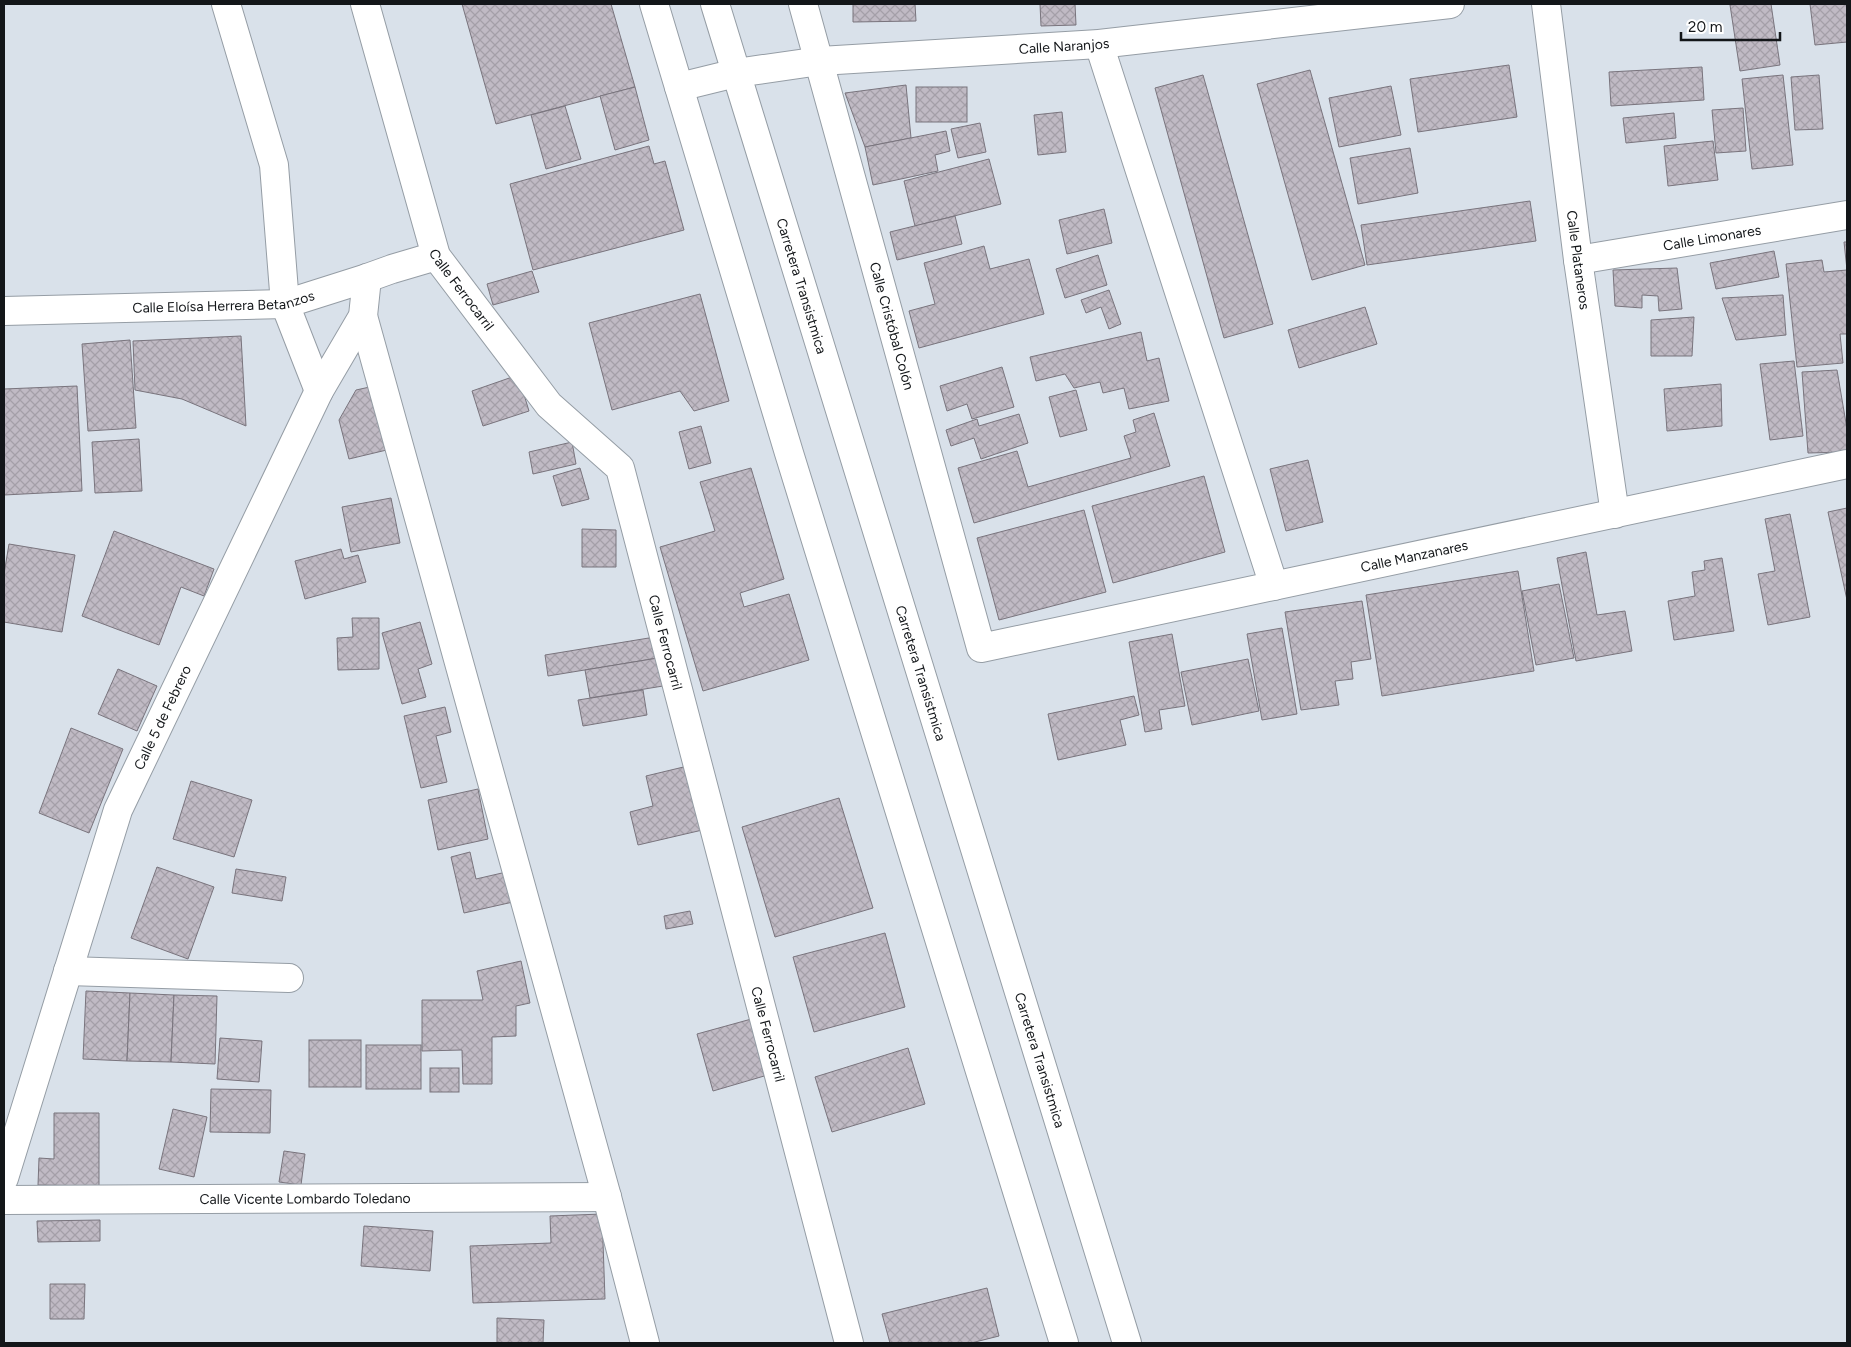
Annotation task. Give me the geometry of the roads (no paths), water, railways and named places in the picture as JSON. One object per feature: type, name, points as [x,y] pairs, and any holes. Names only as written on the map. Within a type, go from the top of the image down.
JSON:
[{"type":"street","points":[[226,4],[274,165],[285,304],[319,391]]},
{"type":"street","name":"Calle Ferrocarril","points":[[365,4],[436,256],[549,405],[620,468],[849,1343]]},
{"type":"street","points":[[654,4],[789,453],[1064,1343]]},
{"type":"street","name":"Carretera Transistmica","points":[[716,4],[1127,1343]]},
{"type":"street","name":"Calle Cristóbal Colón","points":[[803,4],[981,648]]},
{"type":"street","name":"Calle Naranjos","points":[[678,86],[736,73],[820,61],[1099,44],[1450,4]]},
{"type":"street","name":"Calle Plataneros","points":[[1546,4],[1578,260],[1616,514]]},
{"type":"street","points":[[1099,44],[1274,586]]},
{"type":"street","name":"Calle Limonares","points":[[1578,260],[1847,216]]},
{"type":"street","name":"Calle Eloísa Herrera Betanzos","points":[[4,311],[285,304],[367,278],[392,268],[436,256]]},
{"type":"street","name":"Calle 5 de Febrero","points":[[4,1178],[118,810],[319,391],[362,316],[367,278]]},
{"type":"street","points":[[362,316],[607,1197],[645,1343]]},
{"type":"street","name":"Calle Manzanares","points":[[981,648],[1847,464]]},
{"type":"street","points":[[68,971],[290,978]]},
{"type":"street","name":"Calle Vicente Lombardo Toledano","points":[[4,1200],[607,1197]]}]
